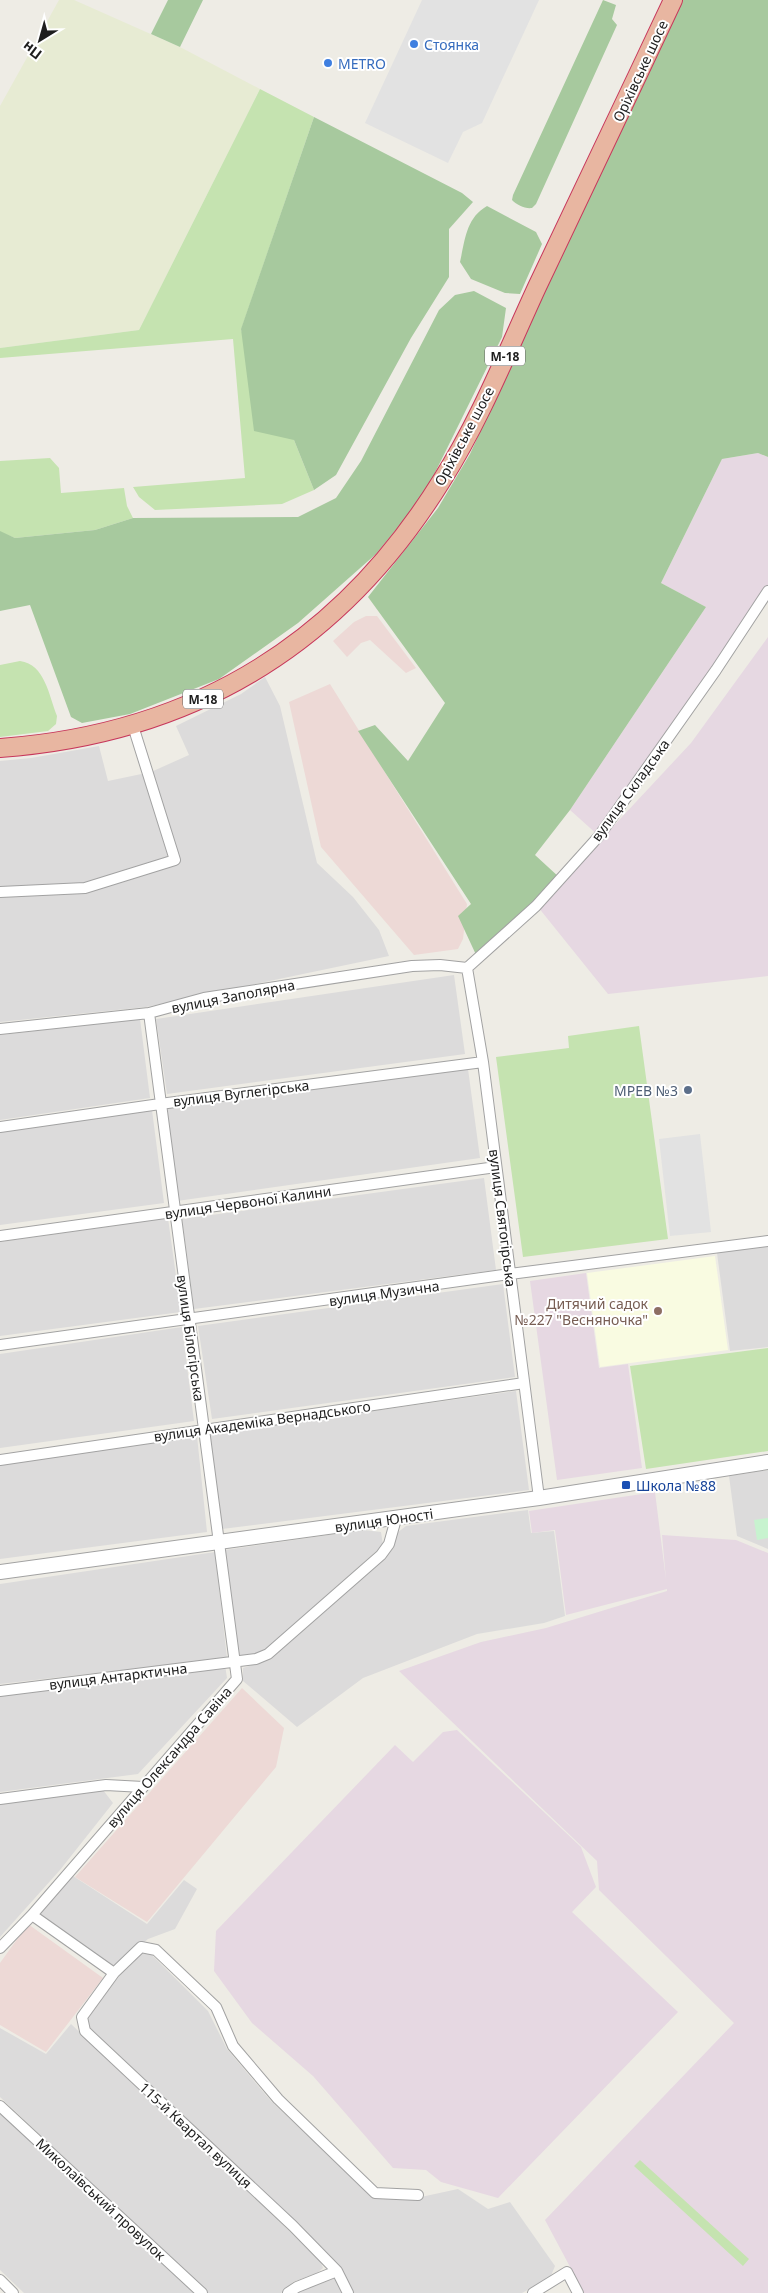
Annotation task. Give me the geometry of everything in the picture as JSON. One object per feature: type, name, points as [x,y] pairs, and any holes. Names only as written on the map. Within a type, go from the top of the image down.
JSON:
[{"type":"highway","name":"Оріхівське шосе","points":[[133,726],[211,696],[269,662],[311,631],[364,583],[402,539],[442,480],[468,434],[673,0]]},
{"type":"highway","name":"М-18","points":[[0,748],[72,740],[133,726]]},
{"type":"street","name":"вулиця Складська","points":[[467,968],[536,906],[599,836],[716,670],[768,591]]},
{"type":"street","points":[[0,892],[85,888],[175,860],[133,726]]},
{"type":"street","name":"вулиця Заполярна","points":[[0,1030],[149,1013],[204,998],[367,972],[422,965],[467,968]]},
{"type":"street","name":"вулиця Святогірська","points":[[467,968],[483,1062],[539,1498]]},
{"type":"street","name":"вулиця Білогірська","points":[[149,1013],[188,1320],[235,1662]]},
{"type":"street","name":"вулиця Вуглегірська","points":[[0,1127],[483,1062]]},
{"type":"street","name":"вулиця Червоної Калини","points":[[0,1236],[496,1167]]},
{"type":"street","name":"вулиця Музична","points":[[0,1345],[510,1274],[768,1241]]},
{"type":"street","name":"вулиця Академіка Вернадського","points":[[0,1460],[524,1383]]},
{"type":"street","name":"вулиця Юності","points":[[0,1572],[396,1519],[768,1462]]},
{"type":"street","points":[[235,1662],[256,1659],[268,1654],[380,1555],[389,1544],[396,1519]]},
{"type":"street","name":"вулиця Антарктична","points":[[0,1691],[235,1662]]},
{"type":"street","name":"вулиця Олександра Савіна","points":[[0,1948],[32,1915],[237,1679],[235,1662]]},
{"type":"street","points":[[0,1799],[106,1785],[143,1787]]},
{"type":"street","points":[[32,1915],[114,1974]]},
{"type":"street","name":"115-й Квартал вулиця","points":[[348,2293],[337,2271],[293,2226],[85,2031],[82,2017],[114,1974],[141,1947],[156,1950],[216,2007],[233,2046],[278,2099],[374,2193],[418,2195]]},
{"type":"street","name":"Миколаївський провулок","points":[[0,2106],[202,2293]]},
{"type":"street","points":[[288,2293],[297,2287],[337,2271]]},
{"type":"street","points":[[533,2293],[567,2272],[578,2293]]},
{"type":"street","points":[[0,2280],[14,2293]]},
{"type":"shaded area","points":[[59,0],[74,0],[180,47],[260,89],[139,330],[0,348],[0,106]]},
{"type":"shaded area","points":[[422,0],[539,0],[482,123],[463,132],[448,163],[365,123]]},
{"type":"shaded area","points":[[758,453],[768,457],[768,591],[599,836],[570,810],[706,607],[661,583],[722,459]]},
{"type":"shaded area","points":[[366,616],[377,616],[416,668],[406,673],[370,640],[361,643],[347,657],[333,641],[354,622]]},
{"type":"shaded area","points":[[768,637],[768,976],[608,994],[538,907],[691,743]]},
{"type":"shaded area","points":[[265,677],[280,706],[317,863],[353,897],[379,930],[389,956],[146,1007],[0,1022],[0,761],[31,758],[99,746],[108,781],[151,772],[189,755],[176,726],[241,694]]},
{"type":"shaded area","points":[[330,684],[467,904],[463,939],[458,949],[414,955],[321,847],[289,702]]},
{"type":"shaded area","points":[[454,975],[465,1054],[167,1094],[156,1019]]},
{"type":"shaded area","points":[[140,1019],[150,1098],[0,1120],[0,1035]]},
{"type":"shaded area","points":[[468,1069],[480,1158],[177,1201],[166,1109]]},
{"type":"shaded area","points":[[152,1110],[164,1203],[0,1225],[0,1132]]},
{"type":"shaded area","points":[[700,1134],[711,1232],[670,1236],[659,1139]]},
{"type":"shaded area","points":[[484,1178],[496,1270],[194,1309],[182,1219]]},
{"type":"shaded area","points":[[168,1218],[181,1312],[0,1336],[0,1242]]},
{"type":"shaded area","points":[[768,1246],[768,1347],[730,1351],[717,1253]]},
{"type":"shaded area","name":"Дитячий садок №227 \"Весняночка\"","points":[[715,1256],[728,1350],[600,1367],[587,1273]]},
{"type":"shaded area","points":[[586,1273],[599,1368],[628,1364],[642,1468],[557,1480],[530,1281]]},
{"type":"shaded area","points":[[503,1284],[515,1377],[212,1419],[198,1326]]},
{"type":"shaded area","points":[[182,1327],[194,1421],[0,1448],[0,1354]]},
{"type":"shaded area","points":[[516,1391],[529,1490],[222,1529],[210,1434]]},
{"type":"shaded area","points":[[197,1436],[207,1532],[0,1559],[0,1465]]},
{"type":"shaded area","points":[[768,1470],[768,1549],[737,1536],[729,1476]]},
{"type":"shaded area","points":[[655,1492],[666,1580],[662,1535],[736,1540],[768,1553],[768,2293],[584,2293],[545,2220],[734,2023],[599,1890],[597,1861],[399,1671],[481,1642],[546,1628],[667,1591],[667,1589],[566,1615],[555,1530],[532,1533],[529,1511]]},
{"type":"shaded area","points":[[528,1510],[531,1533],[554,1531],[565,1616],[544,1623],[477,1634],[363,1678],[297,1727],[243,1681],[243,1668],[265,1661],[387,1554],[393,1536],[406,1526]]},
{"type":"shaded area","points":[[363,1530],[381,1532],[383,1545],[262,1654],[239,1656],[225,1550]]},
{"type":"shaded area","points":[[215,1552],[227,1658],[0,1684],[0,1584]]},
{"type":"shaded area","points":[[225,1665],[227,1678],[138,1774],[0,1792],[0,1695]]},
{"type":"shaded area","points":[[242,1688],[284,1728],[276,1767],[147,1922],[75,1877]]},
{"type":"shaded area","points":[[457,1730],[581,1847],[596,1887],[572,1912],[678,2012],[498,2198],[441,2182],[426,2170],[393,2168],[313,2076],[252,2023],[214,1971],[216,1931],[395,1745],[413,1762],[443,1732]]},
{"type":"shaded area","points":[[103,1790],[113,1803],[60,1870],[0,1937],[0,1804]]},
{"type":"shaded area","points":[[70,1874],[147,1924],[184,1880],[197,1889],[175,1929],[148,1939],[113,1967],[42,1918],[40,1912]]},
{"type":"shaded area","points":[[28,1924],[103,1978],[46,2052],[0,2025],[0,1963]]},
{"type":"shaded area","points":[[138,1953],[151,1954],[208,2011],[227,2049],[271,2101],[373,2197],[421,2197],[458,2189],[488,2209],[510,2202],[555,2266],[550,2278],[522,2293],[352,2293],[343,2272],[297,2223],[87,2025],[88,2015]]},
{"type":"shaded area","points":[[71,2024],[320,2260],[323,2268],[317,2273],[293,2282],[281,2293],[207,2293],[0,2097],[0,2028],[46,2054]]},
{"type":"shaded area","points":[[0,2113],[197,2293],[24,2293],[0,2270]]},
{"type":"shaded area","points":[[335,2276],[343,2293],[294,2293]]},
{"type":"green space","points":[[168,0],[203,0],[180,47],[151,34]]},
{"type":"green space","points":[[603,0],[616,5],[612,19],[617,25],[536,204],[532,208],[527,208],[516,204],[512,200],[513,195]]},
{"type":"green space","points":[[679,0],[768,0],[768,457],[758,453],[722,459],[661,583],[706,607],[570,810],[535,855],[560,878],[478,959],[458,916],[471,904],[358,731],[375,725],[408,761],[445,703],[368,597],[438,508],[470,454]]},
{"type":"green space","points":[[260,89],[314,117],[241,330],[294,440],[314,490],[282,504],[155,510],[139,497],[133,487],[245,478],[233,339],[0,358],[0,348],[139,330]]},
{"type":"green space","points":[[314,117],[462,193],[473,202],[449,229],[449,277],[411,338],[336,475],[314,490],[294,440],[254,431],[241,329]]},
{"type":"green space","points":[[487,206],[536,232],[542,244],[520,294],[505,293],[471,279],[460,262],[465,238],[471,223],[480,211]]},
{"type":"green space","points":[[474,291],[506,308],[502,337],[423,497],[376,554],[298,623],[219,679],[130,714],[82,723],[71,717],[30,605],[0,611],[0,531],[15,538],[95,530],[133,518],[298,517],[336,498],[361,461],[439,310],[455,295]]},
{"type":"green space","points":[[50,458],[59,468],[61,493],[124,488],[127,506],[133,518],[95,530],[15,538],[0,532],[0,461]]},
{"type":"green space","points":[[20,661],[28,663],[41,674],[57,716],[56,724],[48,731],[0,737],[0,665]]},
{"type":"green space","points":[[639,1026],[668,1239],[523,1257],[496,1057],[569,1048],[568,1036]]},
{"type":"green space","points":[[768,1348],[768,1451],[646,1469],[630,1366]]},
{"type":"green space","points":[[768,1518],[768,1538],[757,1540],[754,1520]]},
{"type":"green space","points":[[640,2160],[749,2259],[743,2266],[634,2166]]},
{"type":"place","name":"Стоянка","points":[[414,44]]},
{"type":"place","name":"METRO","points":[[328,63]]},
{"type":"place","name":"МРЕВ №3","points":[[688,1090]]},
{"type":"place","name":"Дитячий садок №227 \"Весняночка\"","points":[[658,1311]]},
{"type":"place","name":"Школа №88","points":[[626,1485]]}]
